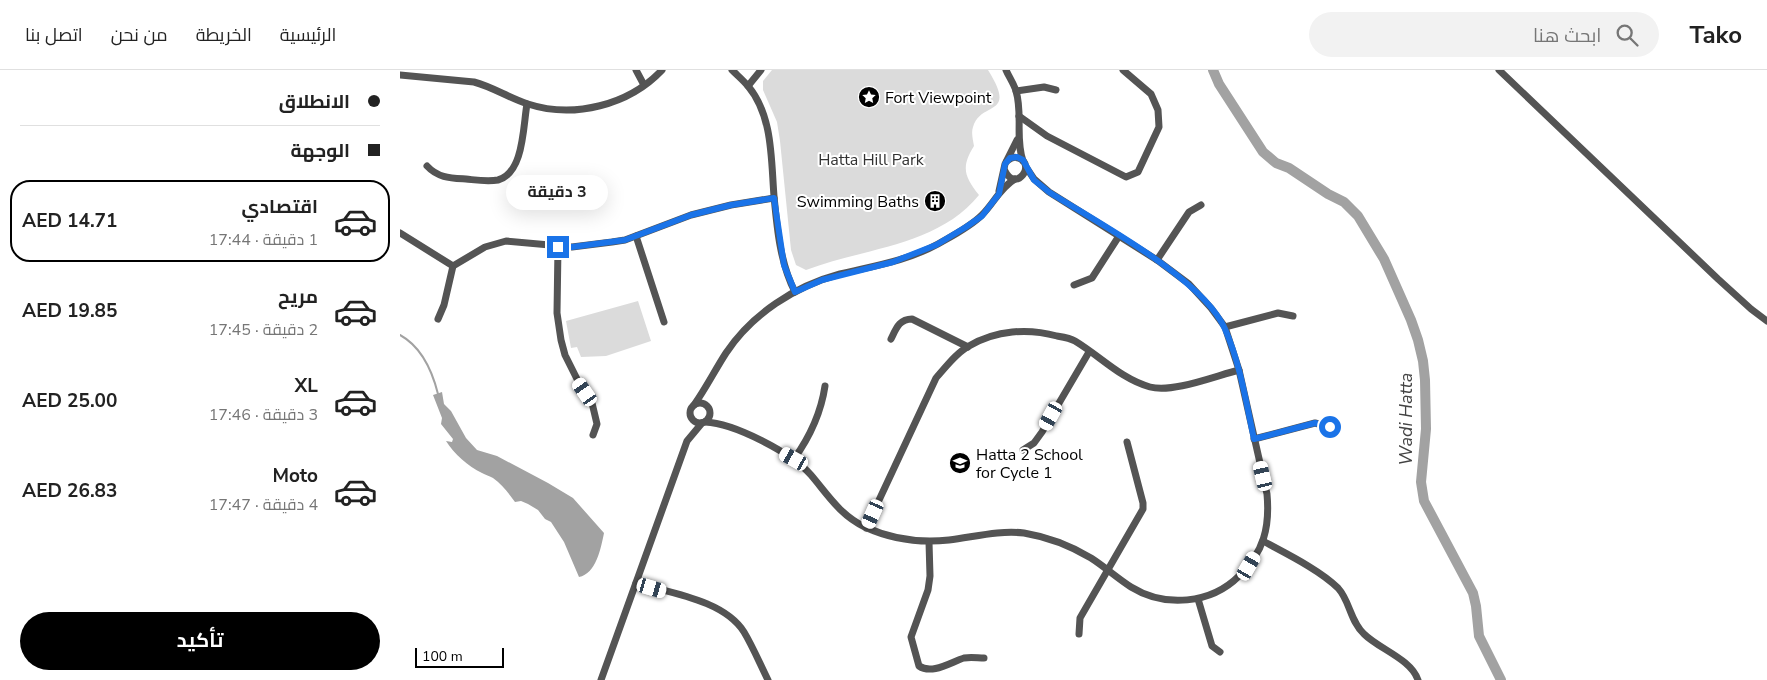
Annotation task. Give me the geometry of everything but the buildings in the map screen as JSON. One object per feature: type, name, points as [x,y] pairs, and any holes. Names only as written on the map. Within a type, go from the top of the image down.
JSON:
[{"type":"street","points":[[436,78],[437,70]]},
{"type":"street","points":[[636,70],[644,85]]},
{"type":"street","points":[[400,75],[483,84],[526,104],[570,110],[588,108],[619,100],[644,85],[662,70]]},
{"type":"street","points":[[732,70],[748,86],[757,100],[767,125],[772,154],[774,198],[783,257],[795,292]]},
{"type":"street","points":[[748,86],[762,70]]},
{"type":"street","points":[[690,416],[694,422],[725,425],[764,442],[794,459],[810,474],[843,514],[866,528],[886,535],[929,542],[993,534],[1023,533],[1046,538],[1066,545],[1090,558],[1132,588],[1165,600],[1198,599],[1233,582],[1249,566],[1263,541],[1269,512],[1267,494],[1239,370],[1224,327],[1211,308],[1189,284],[1156,260],[1049,192],[1034,180],[1020,150],[1016,91],[1006,70]]},
{"type":"street","points":[[1019,116],[1047,136],[1126,178],[1138,172],[1159,128],[1158,110],[1151,94],[1123,70]]},
{"type":"street","points":[[1499,70],[1718,279],[1767,321]]},
{"type":"street","points":[[1016,91],[1044,87],[1056,90]]},
{"type":"street","points":[[427,166],[434,173],[446,178],[486,181],[498,180],[507,175],[517,162],[526,104]]},
{"type":"street","points":[[999,194],[1005,164],[1018,136]]},
{"type":"street","points":[[601,680],[687,441],[690,412],[728,351],[743,332],[765,312],[795,292],[822,280],[893,262],[936,245],[982,216],[1009,183],[1024,174],[1025,164],[1020,158],[1013,157],[1007,161]]},
{"type":"street","points":[[1005,171],[1009,177],[1034,180]]},
{"type":"street","points":[[438,319],[444,306],[453,266],[486,247],[506,240],[558,247],[612,242],[636,236],[691,215],[731,205],[774,198]]},
{"type":"street","points":[[1156,260],[1189,212],[1201,204]]},
{"type":"street","points":[[400,233],[453,266]]},
{"type":"street","points":[[636,236],[664,322]]},
{"type":"street","points":[[1074,285],[1092,278],[1119,236]]},
{"type":"street","points":[[558,247],[557,313],[561,340],[565,354],[578,381],[592,403],[597,424],[593,435]]},
{"type":"street","points":[[1224,327],[1278,313],[1293,316]]},
{"type":"street","points":[[891,339],[903,320],[912,319],[968,346]]},
{"type":"street","points":[[866,528],[936,378],[968,346],[986,338],[1012,331],[1043,332],[1074,341],[1135,381],[1150,387],[1172,388],[1239,370]]},
{"type":"street","points":[[1023,450],[1034,443],[1042,432],[1089,352]]},
{"type":"street","points":[[687,441],[694,431],[709,417],[709,382]]},
{"type":"street","points":[[794,459],[806,443],[823,400],[825,386]]},
{"type":"street","points":[[694,405],[702,404],[725,425]]},
{"type":"street","points":[[1254,439],[1315,423],[1330,427]]},
{"type":"street","points":[[1079,634],[1080,618],[1109,571],[1143,509],[1127,442]]},
{"type":"street","points":[[1263,541],[1309,567],[1338,588],[1353,620],[1364,634],[1412,668],[1418,680]]},
{"type":"street","points":[[929,542],[930,576],[928,590],[911,637],[919,666],[931,669],[964,658],[984,658]]},
{"type":"street","points":[[636,583],[707,603],[728,616],[743,631],[768,680]]},
{"type":"street","points":[[1198,599],[1212,646],[1220,652]]},
{"type":"green space","name":"Hatta Hill Park","points":[[772,70],[988,70],[996,85],[999,102],[977,119],[972,129],[974,146],[966,166],[967,177],[979,195],[962,212],[943,225],[922,235],[806,270],[796,265],[791,250],[777,122],[763,90],[763,81]]},
{"type":"green space","points":[[638,301],[651,341],[606,356],[581,357],[577,347],[571,348],[566,321]]},
{"type":"shaded area","points":[[442,392],[444,404],[451,411],[466,438],[477,450],[497,456],[573,498],[604,533],[597,559],[590,571],[579,577],[564,542],[551,522],[528,504],[521,501],[515,502],[496,480],[467,463],[449,446],[446,441],[452,442],[453,439],[441,424],[442,418],[433,395]]},
{"type":"waterway","name":"Wadi Hatta","points":[[1213,70],[1219,84],[1263,152],[1276,163],[1289,168],[1328,194],[1344,202],[1358,216],[1384,259],[1411,320],[1423,361],[1426,429],[1421,482],[1424,501],[1473,593],[1479,636],[1501,680]]},
{"type":"waterway","points":[[400,335],[408,340],[425,360],[433,376],[438,394]]},
{"type":"place","name":"Fort Viewpoint","points":[[869,97]]},
{"type":"place","name":"Swimming Baths","points":[[935,201]]},
{"type":"place","name":"Hatta 2 School for Cycle 1","points":[[960,463]]},
{"type":"route","points":[[558,247],[625,240],[691,215],[731,205],[774,198],[784,265],[795,292],[840,274],[893,262],[936,245],[966,227],[982,216],[994,201],[999,194],[1005,164],[1010,158],[1017,157],[1023,160],[1034,180],[1049,192],[1156,260],[1189,284],[1211,308],[1224,327],[1236,360],[1254,439],[1315,423],[1330,427]]}]
